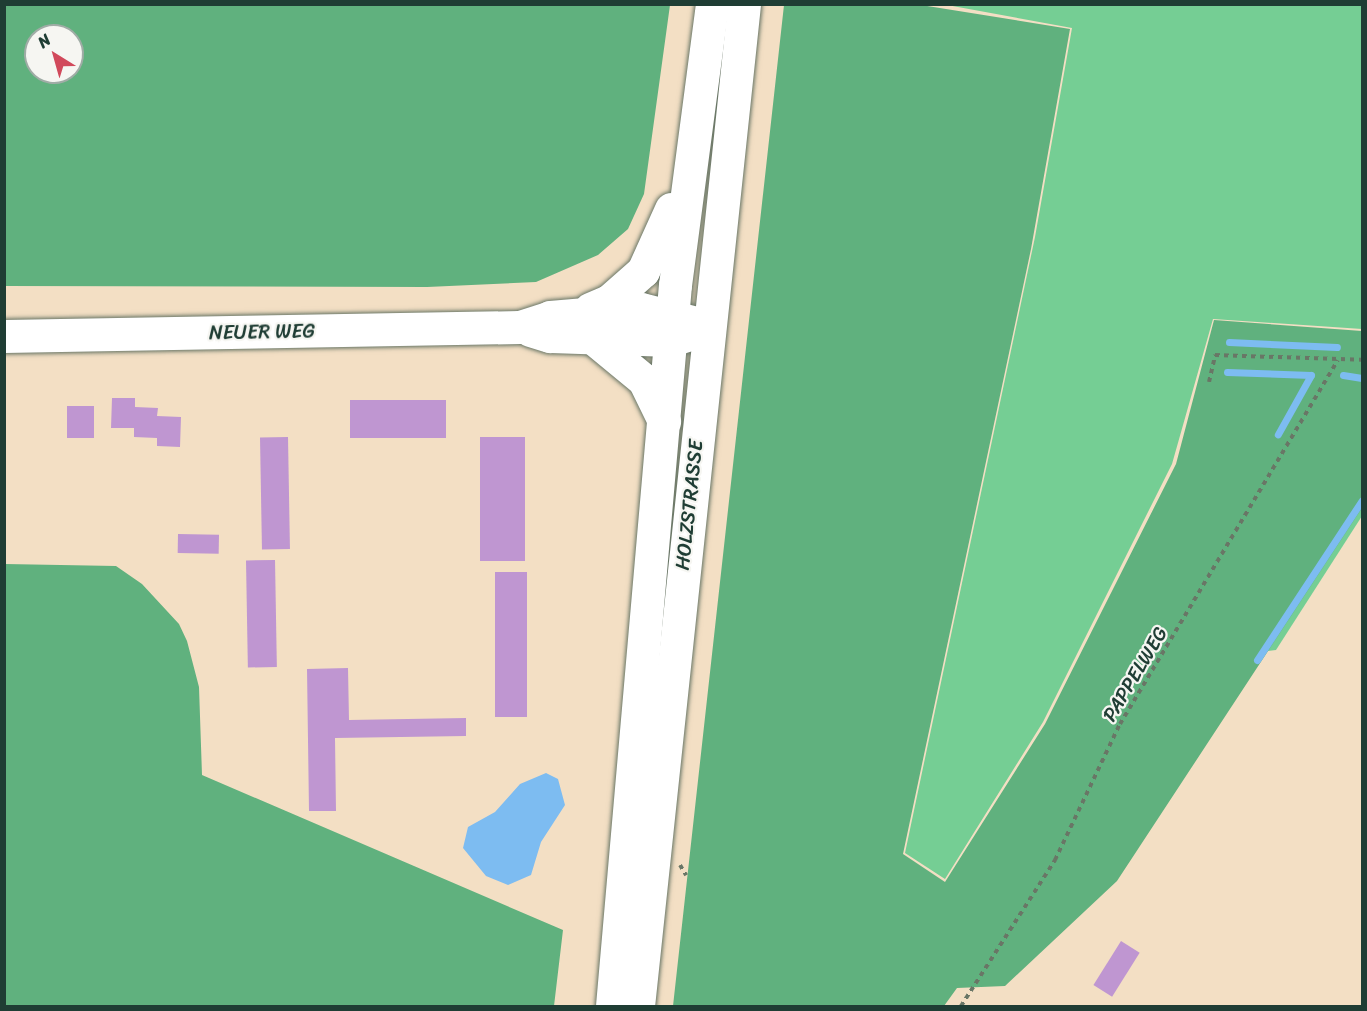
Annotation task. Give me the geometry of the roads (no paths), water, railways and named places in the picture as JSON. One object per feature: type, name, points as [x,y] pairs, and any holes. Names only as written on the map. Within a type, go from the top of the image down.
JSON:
[{"type":"main road","name":"HOLZSTRASSE","points":[[612,1006],[672,328],[689,159],[712,4]]},
{"type":"main road","name":"HOLZSTRASSE","points":[[638,1006],[708,327],[744,4]]},
{"type":"main road","points":[[665,424],[644,380],[586,326],[609,301],[643,271],[689,159]]},
{"type":"main road","name":"NEUER WEG","points":[[4,336],[586,326],[708,327]]},
{"type":"water","points":[[546,773],[558,779],[565,805],[541,842],[531,875],[508,885],[486,876],[463,848],[468,827],[495,812],[520,784]]},
{"type":"waterway","points":[[1229,342],[1337,347]]},
{"type":"waterway","points":[[1227,372],[1311,375],[1278,434]]},
{"type":"waterway","points":[[1343,375],[1362,378]]},
{"type":"waterway","points":[[1257,660],[1362,500]]}]
